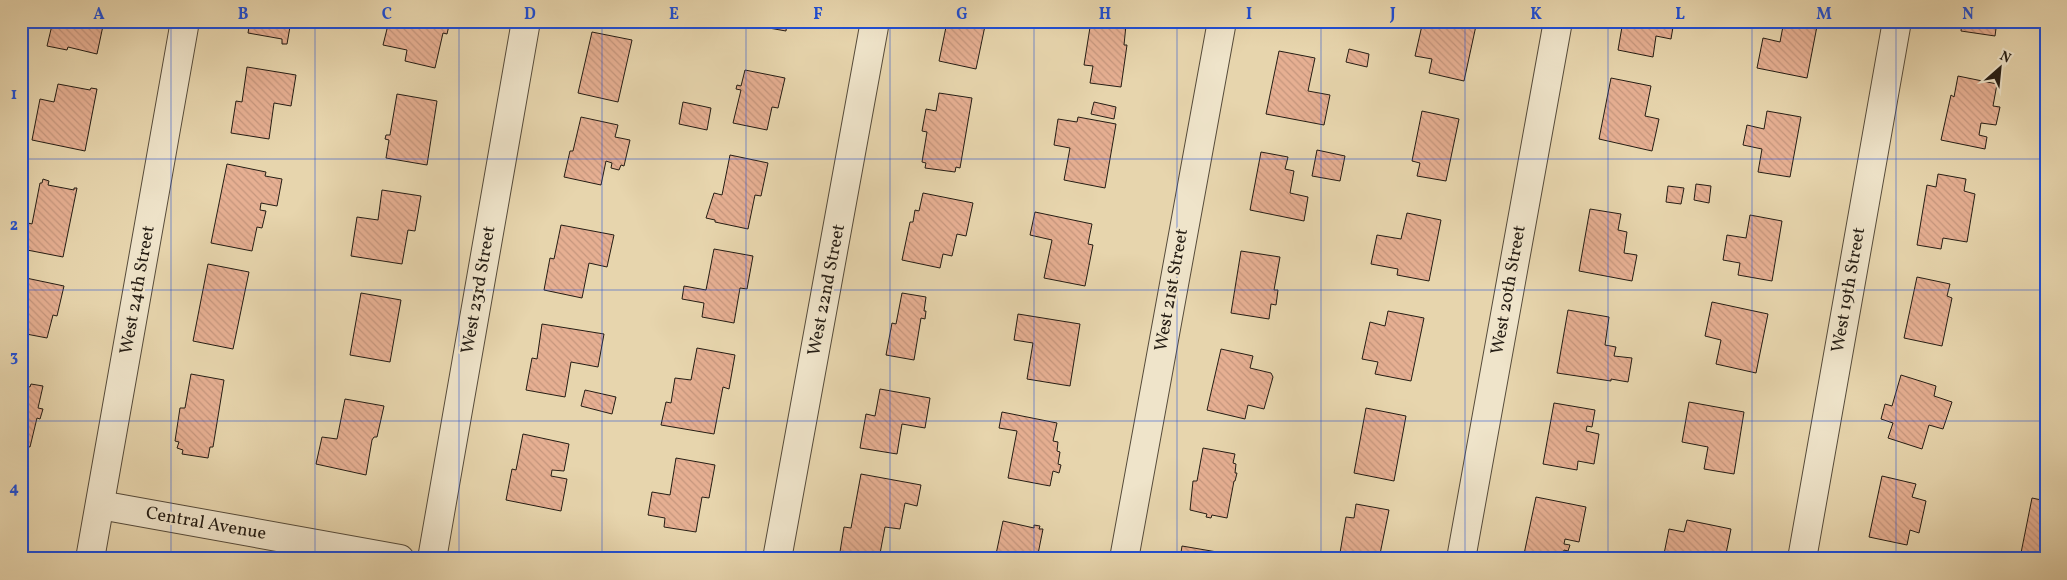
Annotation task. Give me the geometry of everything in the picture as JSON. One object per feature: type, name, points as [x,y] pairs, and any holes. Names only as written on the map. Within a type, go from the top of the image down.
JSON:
[{"type":"street","name":"West 24th Street","points":[[90,559],[185,21]]},
{"type":"street","name":"West 23rd Street","points":[[432,559],[526,21]]},
{"type":"street","name":"West 22nd Street","points":[[777,559],[875,21]]},
{"type":"street","name":"West 21st Street","points":[[1124,559],[1222,21]]},
{"type":"street","name":"West 20th Street","points":[[1461,559],[1558,21]]},
{"type":"street","name":"West 19th Street","points":[[1802,559],[1897,21]]},
{"type":"street","name":"Central Avenue","points":[[100,505],[400,559]]},
{"type":"building","points":[[53,21],[104,21],[97,54],[68,47],[67,50],[47,46]]},
{"type":"building","points":[[250,21],[291,21],[287,44],[282,44],[282,39],[248,33]]},
{"type":"building","points":[[389,21],[450,21],[447,34],[443,33],[435,68],[405,61],[407,50],[383,45]]},
{"type":"building","points":[[740,21],[787,21],[786,31],[740,23]]},
{"type":"building","points":[[951,21],[986,21],[976,69],[939,61],[946,27],[949,28]]},
{"type":"building","points":[[1091,21],[1126,25],[1124,45],[1127,45],[1121,87],[1090,83],[1093,66],[1084,65]]},
{"type":"building","points":[[1423,21],[1477,21],[1464,81],[1429,73],[1432,59],[1415,56]]},
{"type":"building","points":[[1623,21],[1674,21],[1671,39],[1656,36],[1653,57],[1618,50]]},
{"type":"building","points":[[1784,21],[1818,21],[1807,78],[1757,68],[1763,38],[1780,42]]},
{"type":"building","points":[[1962,21],[1997,21],[1995,36],[1961,31]]},
{"type":"building","points":[[592,32],[632,40],[618,102],[578,93]]},
{"type":"building","points":[[1349,49],[1369,54],[1367,67],[1346,62]]},
{"type":"building","points":[[1279,51],[1315,58],[1308,91],[1330,95],[1324,125],[1266,114]]},
{"type":"building","points":[[247,67],[296,75],[291,106],[274,103],[269,139],[231,133],[236,101],[242,102]]},
{"type":"building","points":[[745,70],[785,78],[778,108],[772,107],[767,130],[733,123],[741,90],[736,89],[737,85],[741,86]]},
{"type":"building","points":[[1958,76],[1997,84],[1993,106],[2000,107],[1996,125],[1981,123],[1979,135],[1987,137],[1985,149],[1941,140],[1951,95],[1954,97]]},
{"type":"building","points":[[1611,78],[1651,86],[1645,116],[1659,119],[1652,151],[1599,139]]},
{"type":"building","points":[[58,84],[90,90],[91,88],[97,89],[85,151],[32,140],[40,99],[54,102]]},
{"type":"building","points":[[939,93],[972,98],[960,168],[956,167],[955,172],[925,168],[926,163],[922,162],[927,132],[922,131],[926,109],[936,111]]},
{"type":"building","points":[[397,94],[437,101],[427,165],[386,158],[389,140],[385,139],[386,135],[390,135]]},
{"type":"building","points":[[683,102],[711,108],[707,130],[679,124]]},
{"type":"building","points":[[1094,102],[1116,107],[1114,119],[1091,114]]},
{"type":"building","points":[[1422,111],[1459,119],[1446,181],[1417,176],[1420,163],[1412,161]]},
{"type":"building","points":[[1767,111],[1801,117],[1790,177],[1758,172],[1762,149],[1743,145],[1747,125],[1764,129]]},
{"type":"building","points":[[581,117],[618,125],[615,137],[630,140],[624,166],[621,165],[619,170],[611,168],[612,163],[606,161],[601,185],[564,177],[570,151],[573,151]]},
{"type":"building","points":[[1078,117],[1116,124],[1105,188],[1064,180],[1070,148],[1054,145],[1058,119],[1077,122]]},
{"type":"building","points":[[1317,150],[1345,156],[1340,181],[1312,176]]},
{"type":"building","points":[[1261,152],[1288,157],[1285,169],[1294,171],[1290,193],[1308,197],[1304,221],[1250,210]]},
{"type":"building","points":[[730,155],[768,163],[761,196],[755,195],[748,229],[715,222],[715,220],[706,218],[714,193],[722,195]]},
{"type":"building","points":[[227,164],[266,172],[265,176],[282,179],[277,206],[261,203],[260,210],[266,211],[262,228],[257,227],[252,251],[211,243]]},
{"type":"building","points":[[1938,174],[1966,179],[1964,191],[1975,194],[1967,242],[1943,238],[1941,249],[1917,245],[1927,185],[1936,187]]},
{"type":"building","points":[[43,179],[49,181],[48,185],[74,190],[74,188],[77,188],[63,257],[22,249],[28,223],[32,224],[40,183],[42,183]]},
{"type":"building","points":[[1696,184],[1711,186],[1709,203],[1694,200]]},
{"type":"building","points":[[1668,186],[1684,188],[1681,204],[1666,202]]},
{"type":"building","points":[[382,190],[421,196],[415,231],[408,230],[402,264],[351,256],[357,217],[378,220]]},
{"type":"building","points":[[923,193],[973,203],[966,236],[957,234],[952,256],[943,254],[940,268],[902,260],[910,222],[913,222],[915,210],[919,211]]},
{"type":"building","points":[[1590,209],[1621,214],[1618,230],[1627,232],[1624,253],[1637,255],[1632,281],[1579,271]]},
{"type":"building","points":[[1035,212],[1092,224],[1088,244],[1093,245],[1085,286],[1044,278],[1052,240],[1030,235]]},
{"type":"building","points":[[1407,213],[1441,220],[1429,281],[1397,275],[1398,269],[1371,264],[1377,235],[1401,239]]},
{"type":"building","points":[[1750,215],[1782,221],[1772,281],[1738,275],[1740,263],[1723,260],[1727,235],[1746,238]]},
{"type":"building","points":[[561,225],[614,235],[607,267],[589,263],[582,298],[544,290],[550,258],[554,259]]},
{"type":"building","points":[[714,249],[753,256],[747,289],[740,288],[734,323],[702,317],[704,303],[682,299],[684,286],[706,290]]},
{"type":"building","points":[[1241,251],[1280,257],[1274,290],[1278,290],[1276,305],[1271,304],[1269,319],[1231,313]]},
{"type":"building","points":[[208,264],[249,272],[233,349],[193,341]]},
{"type":"building","points":[[1917,277],[1950,284],[1947,296],[1952,298],[1942,346],[1904,338]]},
{"type":"building","points":[[26,278],[64,286],[57,316],[53,315],[47,338],[21,333],[21,301]]},
{"type":"building","points":[[361,293],[401,300],[390,362],[350,355]]},
{"type":"building","points":[[902,293],[926,297],[925,319],[921,318],[914,360],[886,355],[892,323],[896,324]]},
{"type":"building","points":[[1712,302],[1768,314],[1756,373],[1716,364],[1721,340],[1705,336]]},
{"type":"building","points":[[1568,310],[1609,317],[1605,345],[1616,347],[1614,356],[1632,358],[1628,382],[1557,373]]},
{"type":"building","points":[[1388,311],[1424,318],[1411,381],[1375,374],[1378,362],[1362,359],[1370,322],[1385,326]]},
{"type":"building","points":[[1018,314],[1080,324],[1070,386],[1027,379],[1033,343],[1014,340]]},
{"type":"building","points":[[542,324],[604,334],[598,367],[571,362],[565,397],[526,390],[532,358],[537,359]]},
{"type":"building","points":[[697,348],[735,355],[729,389],[723,387],[714,434],[661,425],[666,402],[671,403],[675,378],[691,380]]},
{"type":"building","points":[[1221,349],[1253,356],[1250,368],[1271,373],[1273,377],[1264,409],[1248,405],[1245,419],[1207,410]]},
{"type":"building","points":[[191,374],[224,380],[213,447],[210,447],[208,458],[182,454],[183,450],[177,448],[179,442],[175,441],[180,408],[185,408]]},
{"type":"building","points":[[1901,375],[1936,386],[1934,396],[1952,402],[1943,429],[1929,425],[1922,449],[1888,438],[1893,423],[1881,419],[1885,404],[1892,406]]},
{"type":"building","points":[[31,384],[43,386],[38,408],[43,409],[40,419],[37,418],[30,447],[26,446],[25,452],[21,451],[21,385],[30,387]]},
{"type":"building","points":[[880,389],[930,398],[925,428],[902,424],[897,454],[860,448],[866,414],[875,416]]},
{"type":"building","points":[[585,390],[616,397],[612,414],[581,406]]},
{"type":"building","points":[[345,399],[384,406],[377,437],[374,437],[372,440],[366,475],[316,464],[322,437],[337,439]]},
{"type":"building","points":[[1689,402],[1744,412],[1734,474],[1704,469],[1708,447],[1682,442]]},
{"type":"building","points":[[1554,403],[1595,410],[1592,427],[1587,426],[1586,431],[1599,434],[1594,464],[1578,461],[1577,470],[1543,464]]},
{"type":"building","points":[[1366,408],[1406,416],[1394,481],[1354,473]]},
{"type":"building","points":[[1002,412],[1057,423],[1053,441],[1058,442],[1057,451],[1060,452],[1058,464],[1061,465],[1059,473],[1053,471],[1050,486],[1008,478],[1017,431],[999,428]]},
{"type":"building","points":[[523,434],[569,444],[564,471],[552,470],[551,476],[567,479],[561,511],[506,500],[512,469],[516,470]]},
{"type":"building","points":[[1203,448],[1235,454],[1233,463],[1236,464],[1235,473],[1237,473],[1227,518],[1212,515],[1211,518],[1206,517],[1207,514],[1190,510],[1193,481],[1197,481]]},
{"type":"building","points":[[676,458],[715,465],[709,498],[702,497],[696,532],[664,527],[665,518],[648,515],[652,492],[670,495]]},
{"type":"building","points":[[861,474],[921,485],[917,506],[905,503],[900,529],[885,527],[879,559],[839,558],[844,527],[851,528]]},
{"type":"building","points":[[1882,476],[1916,484],[1912,497],[1926,501],[1919,533],[1910,530],[1907,545],[1869,537]]},
{"type":"building","points":[[1536,497],[1586,507],[1579,542],[1565,539],[1564,544],[1570,545],[1568,551],[1564,550],[1562,559],[1523,559]]},
{"type":"building","points":[[2032,498],[2046,501],[2046,559],[2020,558]]},
{"type":"building","points":[[1356,504],[1389,510],[1379,559],[1339,559],[1346,517],[1354,518]]},
{"type":"building","points":[[1687,520],[1731,529],[1725,559],[1663,559],[1669,529],[1684,532]]},
{"type":"building","points":[[1003,521],[1034,528],[1034,525],[1040,526],[1039,529],[1043,529],[1037,559],[995,559]]},
{"type":"building","points":[[1182,546],[1223,553],[1223,559],[1180,559]]}]
